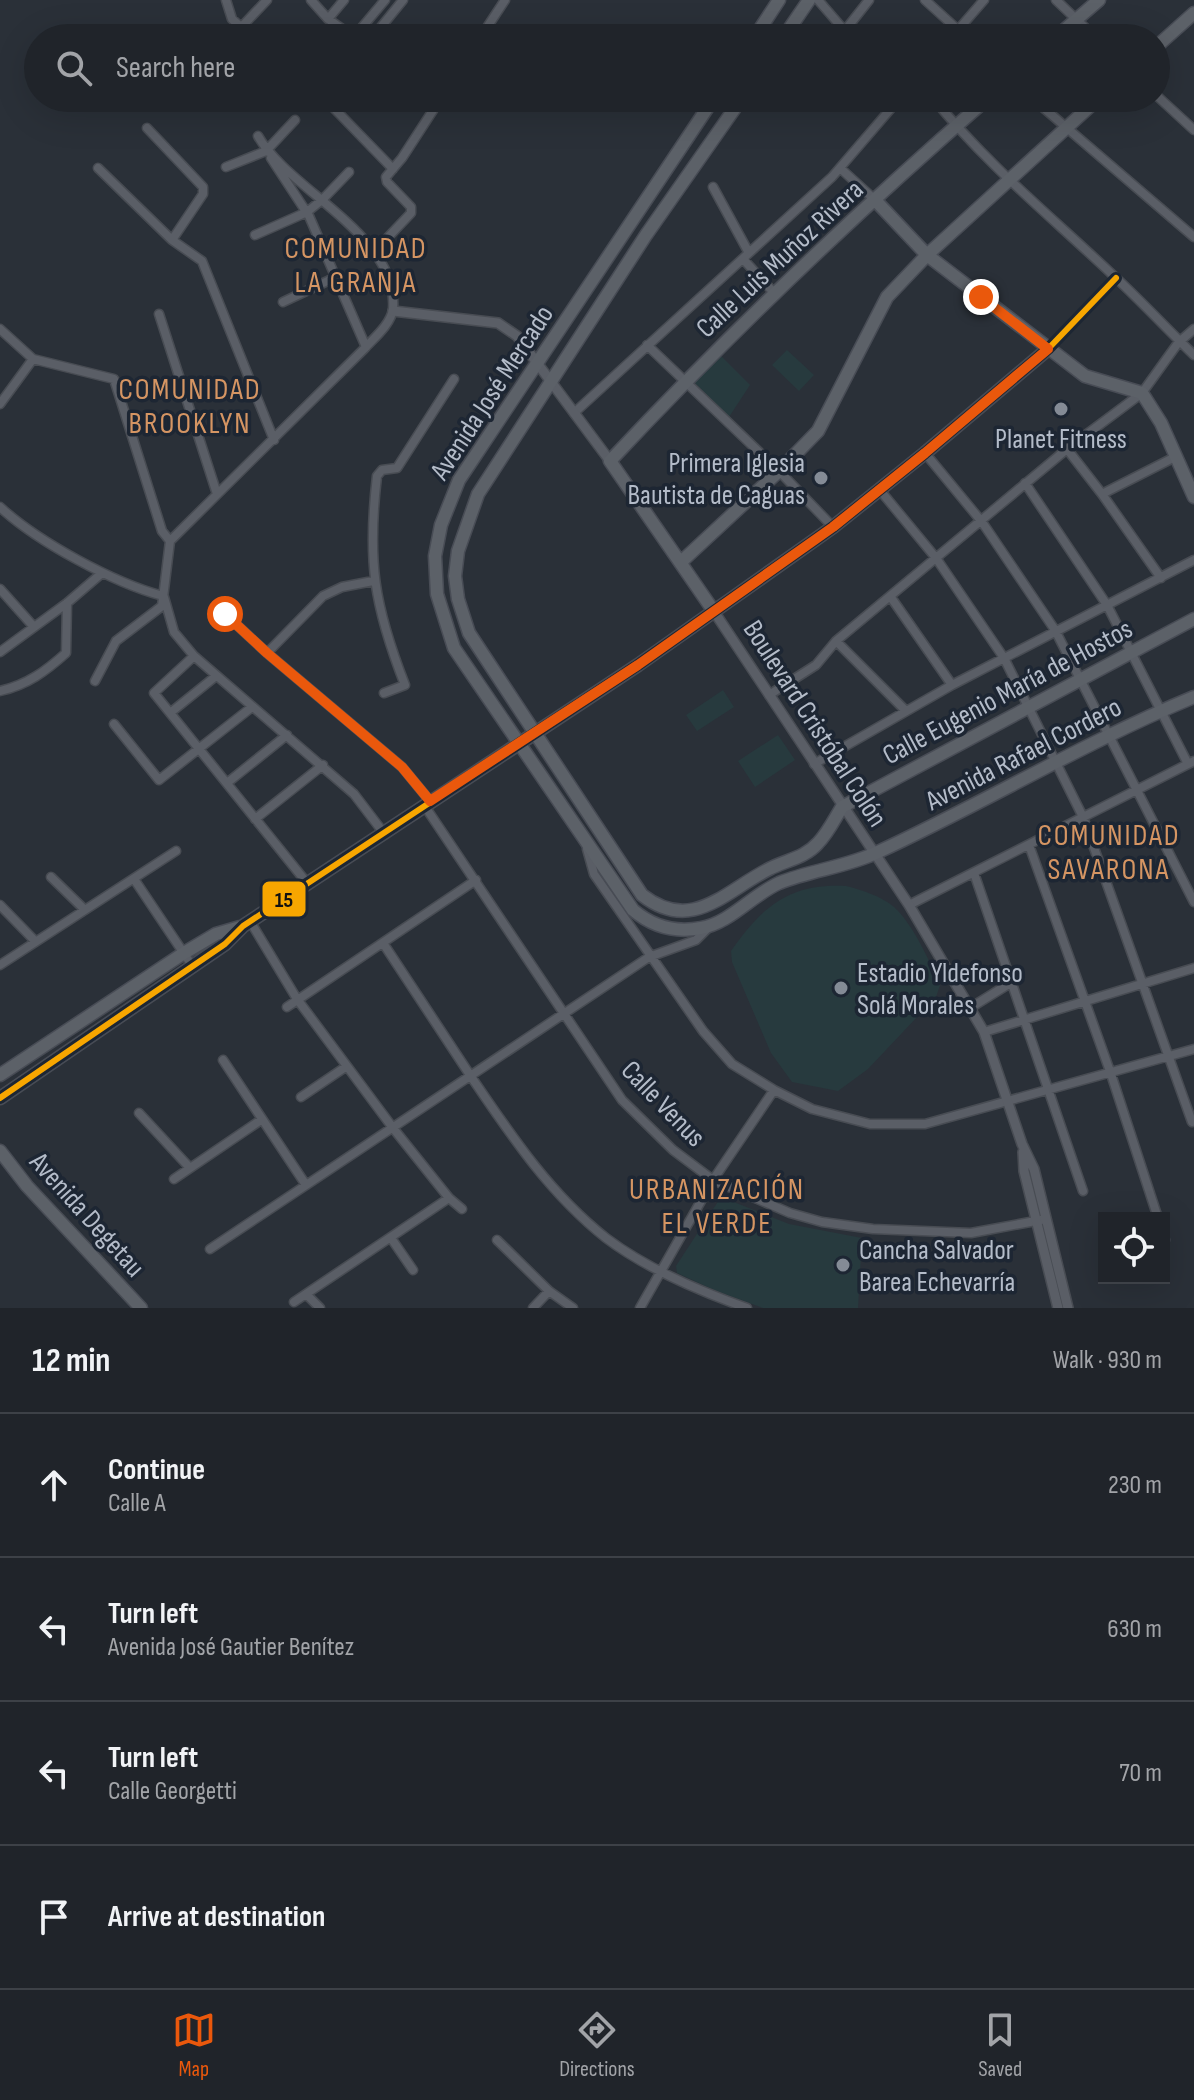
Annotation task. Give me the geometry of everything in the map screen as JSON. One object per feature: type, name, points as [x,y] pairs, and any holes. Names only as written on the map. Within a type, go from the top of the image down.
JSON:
[{"type":"main road","points":[[763,24],[779,0]]},
{"type":"main road","points":[[793,24],[809,0]]},
{"type":"main road","points":[[1070,24],[1099,0]]},
{"type":"main road","points":[[1170,34],[1194,13]]},
{"type":"main road","name":"Avenida José Mercado","points":[[705,112],[459,480],[441,525],[435,556],[437,594],[454,648],[633,910],[645,921],[671,929],[711,926],[773,886],[875,854]]},
{"type":"main road","name":"Avenida José Mercado","points":[[732,112],[646,235],[478,494],[458,551],[455,576],[458,599],[469,633],[642,895],[664,908],[676,912],[696,911],[767,870],[805,855],[818,844],[842,807]]},
{"type":"main road","name":"Calle Luis Muñoz Rivera","points":[[610,461],[683,382],[972,112]]},
{"type":"main road","points":[[681,562],[818,431],[887,297],[1008,178],[1083,112]]},
{"type":"main road","points":[[875,200],[927,255],[1085,376],[1142,393],[1161,423],[1194,497]]},
{"type":"main road","points":[[0,1098],[193,967],[246,924],[638,665],[833,527],[1048,349]]},
{"type":"main road","name":"Boulevard Cristóbal Colón","points":[[610,461],[713,610]]},
{"type":"main road","name":"Calle Eugenio María de Hostos","points":[[842,807],[1194,619]]},
{"type":"main road","name":"Avenida Rafael Cordero","points":[[875,854],[1109,736],[1194,697]]},
{"type":"main road","points":[[818,844],[827,868]]},
{"type":"main road","points":[[0,1075],[184,953],[216,934],[246,924]]},
{"type":"main road","name":"Avenida Degetau","points":[[0,1151],[27,1186],[141,1308]]},
{"type":"street","points":[[245,24],[267,0]]},
{"type":"street","points":[[311,0],[335,24]]},
{"type":"street","points":[[328,19],[344,0]]},
{"type":"street","points":[[365,24],[385,0]]},
{"type":"street","points":[[383,24],[403,0]]},
{"type":"street","points":[[489,24],[505,0]]},
{"type":"street","points":[[818,0],[836,24]]},
{"type":"street","points":[[853,24],[869,0]]},
{"type":"street","points":[[925,0],[952,24]]},
{"type":"street","points":[[964,24],[984,0]]},
{"type":"street","points":[[1056,0],[1081,24]]},
{"type":"street","points":[[227,2],[232,19],[237,24]]},
{"type":"street","points":[[1170,108],[1194,130]]},
{"type":"street","points":[[338,112],[393,169]]},
{"type":"street","points":[[374,252],[411,213],[411,207],[387,182],[386,177],[432,112]]},
{"type":"street","points":[[574,413],[840,168],[888,112]]},
{"type":"street","points":[[944,112],[1008,178],[1194,355]]},
{"type":"street","points":[[1048,112],[1194,237]]},
{"type":"street","points":[[226,167],[266,151],[295,120]]},
{"type":"street","points":[[147,128],[203,187],[203,194],[172,240]]},
{"type":"street","points":[[258,136],[307,212],[366,347]]},
{"type":"street","points":[[95,681],[116,641],[162,606],[170,541],[366,347],[387,323],[393,311],[386,274],[374,252],[323,199],[266,151]]},
{"type":"street","points":[[98,168],[172,240],[202,261],[274,440]]},
{"type":"street","points":[[840,168],[875,200]]},
{"type":"street","points":[[255,235],[307,212],[349,172]]},
{"type":"street","points":[[713,187],[746,256],[776,295]]},
{"type":"street","points":[[283,302],[336,277]]},
{"type":"street","points":[[1048,349],[1116,278]]},
{"type":"street","name":"Boulevard Cristóbal Colón","points":[[393,311],[498,323],[517,336],[610,461]]},
{"type":"street","points":[[159,314],[217,494]]},
{"type":"street","points":[[0,329],[33,359],[114,379],[162,531],[170,541]]},
{"type":"street","points":[[769,695],[816,665],[836,641],[1025,483],[1142,393],[1194,329]]},
{"type":"street","points":[[647,345],[833,527]]},
{"type":"street","points":[[0,404],[33,359]]},
{"type":"street","points":[[384,693],[405,685],[385,635],[373,581],[371,527],[377,476],[382,470],[397,468],[454,379]]},
{"type":"street","points":[[1067,449],[1161,578]]},
{"type":"street","points":[[925,453],[982,522],[1055,630],[1193,900]]},
{"type":"street","points":[[1102,494],[1177,456]]},
{"type":"street","points":[[909,905],[1191,763],[1107,605],[1025,483]]},
{"type":"street","points":[[879,489],[936,558],[1004,658],[1083,817],[1192,1122]]},
{"type":"street","points":[[1,509],[102,573],[137,589],[163,596]]},
{"type":"street","points":[[814,764],[952,685],[1194,560]]},
{"type":"street","points":[[0,652],[102,573]]},
{"type":"street","points":[[267,653],[323,596],[342,587],[373,581]]},
{"type":"street","points":[[0,589],[34,627]]},
{"type":"street","points":[[163,596],[174,632],[194,656],[323,765],[354,794],[383,832]]},
{"type":"street","points":[[890,596],[952,685]]},
{"type":"street","points":[[0,691],[19,687],[47,670],[66,653],[67,603]]},
{"type":"street","name":"Boulevard Cristóbal Colón","points":[[713,610],[909,905],[984,1032],[1022,1144],[1034,1169],[1042,1220],[1063,1308]]},
{"type":"street","name":"Calle Venus","points":[[225,614],[402,767],[622,1100],[673,1150],[713,1180],[790,1213],[822,1222],[873,1229],[971,1233],[1042,1220]]},
{"type":"street","points":[[836,641],[906,711]]},
{"type":"street","points":[[194,656],[154,693],[307,883]]},
{"type":"street","points":[[170,713],[216,676]]},
{"type":"street","points":[[114,724],[159,780],[252,707]]},
{"type":"street","points":[[227,783],[287,735]]},
{"type":"street","points":[[255,819],[323,765]]},
{"type":"street","points":[[584,839],[594,874],[703,1031],[732,1064],[812,1109],[870,1124],[925,1124],[1194,1049]]},
{"type":"street","points":[[1029,845],[1111,1074],[1156,1212]]},
{"type":"street","points":[[0,965],[176,851]]},
{"type":"street","points":[[974,873],[1083,1191]]},
{"type":"street","points":[[51,877],[85,910]]},
{"type":"street","points":[[134,879],[193,967]]},
{"type":"street","points":[[287,1007],[476,880]]},
{"type":"street","points":[[0,905],[35,941]]},
{"type":"street","points":[[246,924],[297,999],[393,1128],[449,1198],[462,1209]]},
{"type":"street","points":[[210,1249],[649,957],[696,940],[711,926]]},
{"type":"street","points":[[383,943],[516,1145],[558,1194],[607,1238],[660,1271],[709,1295],[747,1308]]},
{"type":"street","points":[[984,1032],[1194,968]]},
{"type":"street","points":[[970,1008],[1012,982]]},
{"type":"street","points":[[223,1060],[306,1185]]},
{"type":"street","points":[[301,1097],[347,1066]]},
{"type":"street","points":[[640,1308],[713,1180],[774,1090]]},
{"type":"street","points":[[139,1113],[190,1168]]},
{"type":"street","points":[[174,1179],[261,1120]]},
{"type":"street","points":[[294,1302],[449,1198]]},
{"type":"street","points":[[391,1238],[413,1270]]},
{"type":"street","points":[[497,1240],[549,1291],[573,1308]]},
{"type":"street","points":[[533,1308],[549,1291]]},
{"type":"street","points":[[306,1294],[320,1308]]},
{"type":"green space","points":[[787,350],[814,375],[799,391],[772,365]]},
{"type":"green space","points":[[720,355],[750,385],[729,417],[693,381]]},
{"type":"green space","points":[[723,690],[734,707],[697,731],[686,715]]},
{"type":"green space","points":[[778,735],[795,760],[755,787],[738,761]]},
{"type":"green space","name":"Estadio Yldefonso Solá Morales","points":[[846,886],[889,903],[901,914],[940,985],[936,997],[868,1069],[838,1091],[792,1082],[771,1053],[732,962],[731,951],[754,922],[779,901],[808,889]]},
{"type":"green space","points":[[721,1197],[789,1224],[862,1238],[858,1308],[763,1308],[677,1273],[676,1266]]},
{"type":"transit line","name":"15","points":[[0,1098],[225,944],[243,926],[638,665],[833,527],[1048,349],[1116,278]]},
{"type":"place","name":"Planet Fitness","points":[[1061,409]]},
{"type":"place","name":"Primera Iglesia Bautista de Caguas","points":[[821,478]]},
{"type":"place","name":"Estadio Yldefonso Solá Morales","points":[[841,988]]},
{"type":"place","name":"Cancha Salvador Barea Echevarría","points":[[843,1265]]},
{"type":"district","name":"COMUNIDAD LA GRANJA","points":[[356,265]]},
{"type":"district","name":"COMUNIDAD BROOKLYN","points":[[190,406]]},
{"type":"district","name":"COMUNIDAD SAVARONA","points":[[1109,852]]},
{"type":"district","name":"URBANIZACIÓN EL VERDE","points":[[717,1206]]},
{"type":"route","points":[[225,614],[402,767],[430,801],[638,665],[833,527],[1048,349],[981,297]]}]
